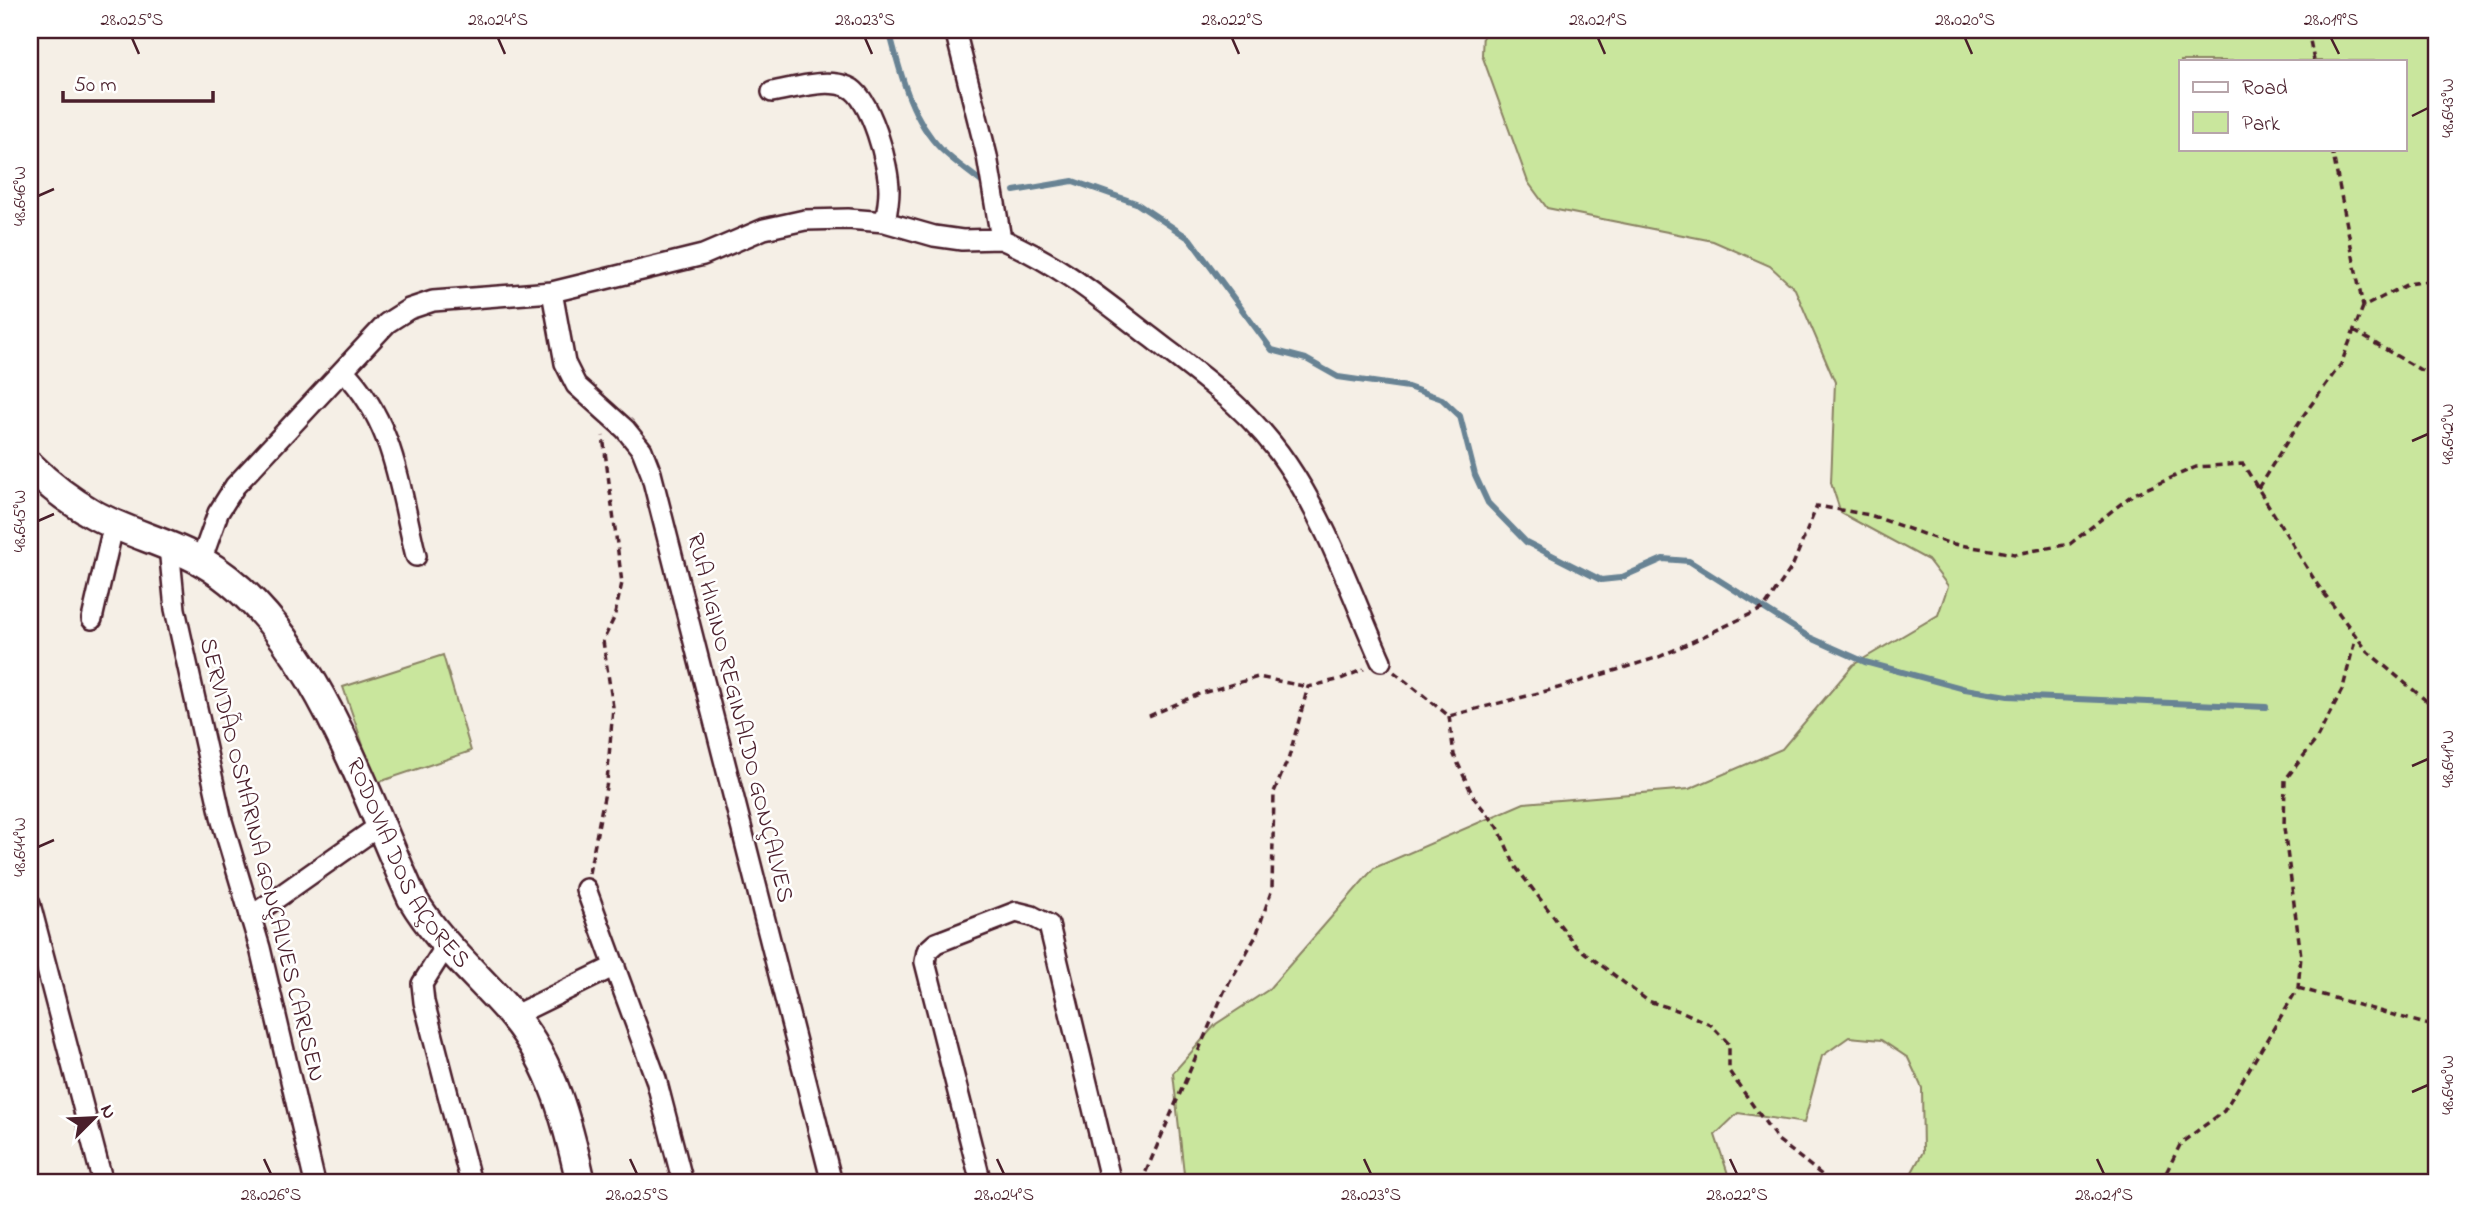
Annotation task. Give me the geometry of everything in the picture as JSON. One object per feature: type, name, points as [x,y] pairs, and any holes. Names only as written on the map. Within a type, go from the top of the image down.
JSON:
[{"type":"street","points":[[955,30],[987,156],[1001,239]]},
{"type":"street","points":[[772,92],[831,84],[858,93],[865,103],[887,170],[889,192],[885,222]]},
{"type":"street","points":[[201,561],[218,513],[234,486],[387,323],[409,309],[433,301],[552,292],[703,255],[764,229],[805,220],[885,222],[934,236],[962,240],[1001,239],[1039,255],[1073,276],[1192,366],[1259,426],[1288,465],[1315,512],[1381,661]]},
{"type":"street","name":"RUA HIGINO REGINALDO GONÇALVES","points":[[552,292],[565,363],[576,385],[625,429],[642,450],[651,473],[832,1183]]},
{"type":"street","points":[[343,370],[376,410],[388,439],[416,556]]},
{"type":"street","name":"RODOVIA DOS AÇORES","points":[[30,466],[71,500],[114,523],[201,561],[244,593],[292,650],[330,717],[412,898],[446,946],[513,1016],[535,1046],[549,1073],[572,1141],[582,1183]]},
{"type":"street","points":[[92,619],[114,523]]},
{"type":"street","name":"SERVIDÃO OSMARINA GONÇALVES CARLSEN","points":[[169,547],[175,608],[222,821],[250,917],[315,1183]]},
{"type":"street","points":[[250,917],[379,826]]},
{"type":"street","points":[[586,889],[656,1079],[684,1183]]},
{"type":"street","points":[[30,904],[103,1183]]},
{"type":"street","points":[[981,1183],[925,962],[927,951],[936,943],[1016,912],[1032,915],[1049,925],[1111,1183]]},
{"type":"street","points":[[446,946],[422,984],[424,1002],[471,1183]]},
{"type":"street","points":[[513,1016],[615,966]]},
{"type":"path","points":[[2308,30],[2315,60]]},
{"type":"path","points":[[2258,488],[2303,416],[2341,364],[2363,307],[2332,150]]},
{"type":"path","points":[[2363,307],[2408,284],[2436,280]]},
{"type":"path","points":[[2354,331],[2436,379]]},
{"type":"path","points":[[586,889],[607,782],[612,719],[604,641],[614,618],[622,583],[598,405]]},
{"type":"path","points":[[1449,716],[1558,688],[1659,657],[1764,608],[1792,566],[1817,506],[1870,515],[1948,542],[2015,554],[2070,544],[2132,495],[2196,467],[2243,464],[2317,584],[2368,652],[2436,709]]},
{"type":"path","points":[[2161,1183],[2181,1143],[2224,1111],[2298,988],[2301,956],[2284,828],[2285,780],[2316,740],[2343,688],[2356,636]]},
{"type":"path","points":[[1149,716],[1199,694],[1258,677],[1308,687],[1341,679],[1381,661],[1449,716],[1454,755],[1474,798],[1498,827],[1516,866],[1576,946],[1648,1001],[1712,1025],[1729,1044],[1729,1070],[1778,1140],[1832,1183]]},
{"type":"path","points":[[1141,1183],[1224,992],[1256,936],[1272,889],[1274,792],[1289,757],[1308,687]]},
{"type":"path","points":[[2298,988],[2436,1027]]},
{"type":"green space","points":[[1483,30],[2436,30],[2436,1183],[1906,1183],[1923,1152],[1922,1088],[1908,1058],[1881,1040],[1849,1037],[1822,1056],[1804,1123],[1738,1113],[1715,1135],[1731,1183],[1185,1183],[1173,1073],[1216,1024],[1268,990],[1374,868],[1524,803],[1689,789],[1782,749],[1853,665],[1938,615],[1948,586],[1928,560],[1841,513],[1831,483],[1835,382],[1795,289],[1770,266],[1713,241],[1547,208],[1528,182],[1482,55]]},
{"type":"green space","points":[[443,655],[471,751],[376,783],[343,687]]},
{"type":"waterway","points":[[889,30],[897,62],[921,123],[941,149],[984,184]]},
{"type":"waterway","points":[[1014,191],[1073,181],[1136,203],[1190,239],[1272,350],[1306,359],[1338,377],[1408,387],[1442,399],[1460,416],[1475,475],[1488,503],[1526,542],[1601,580],[1620,578],[1663,559],[1689,561],[1809,637],[1865,662],[1965,689],[2008,696],[2266,707]]}]
